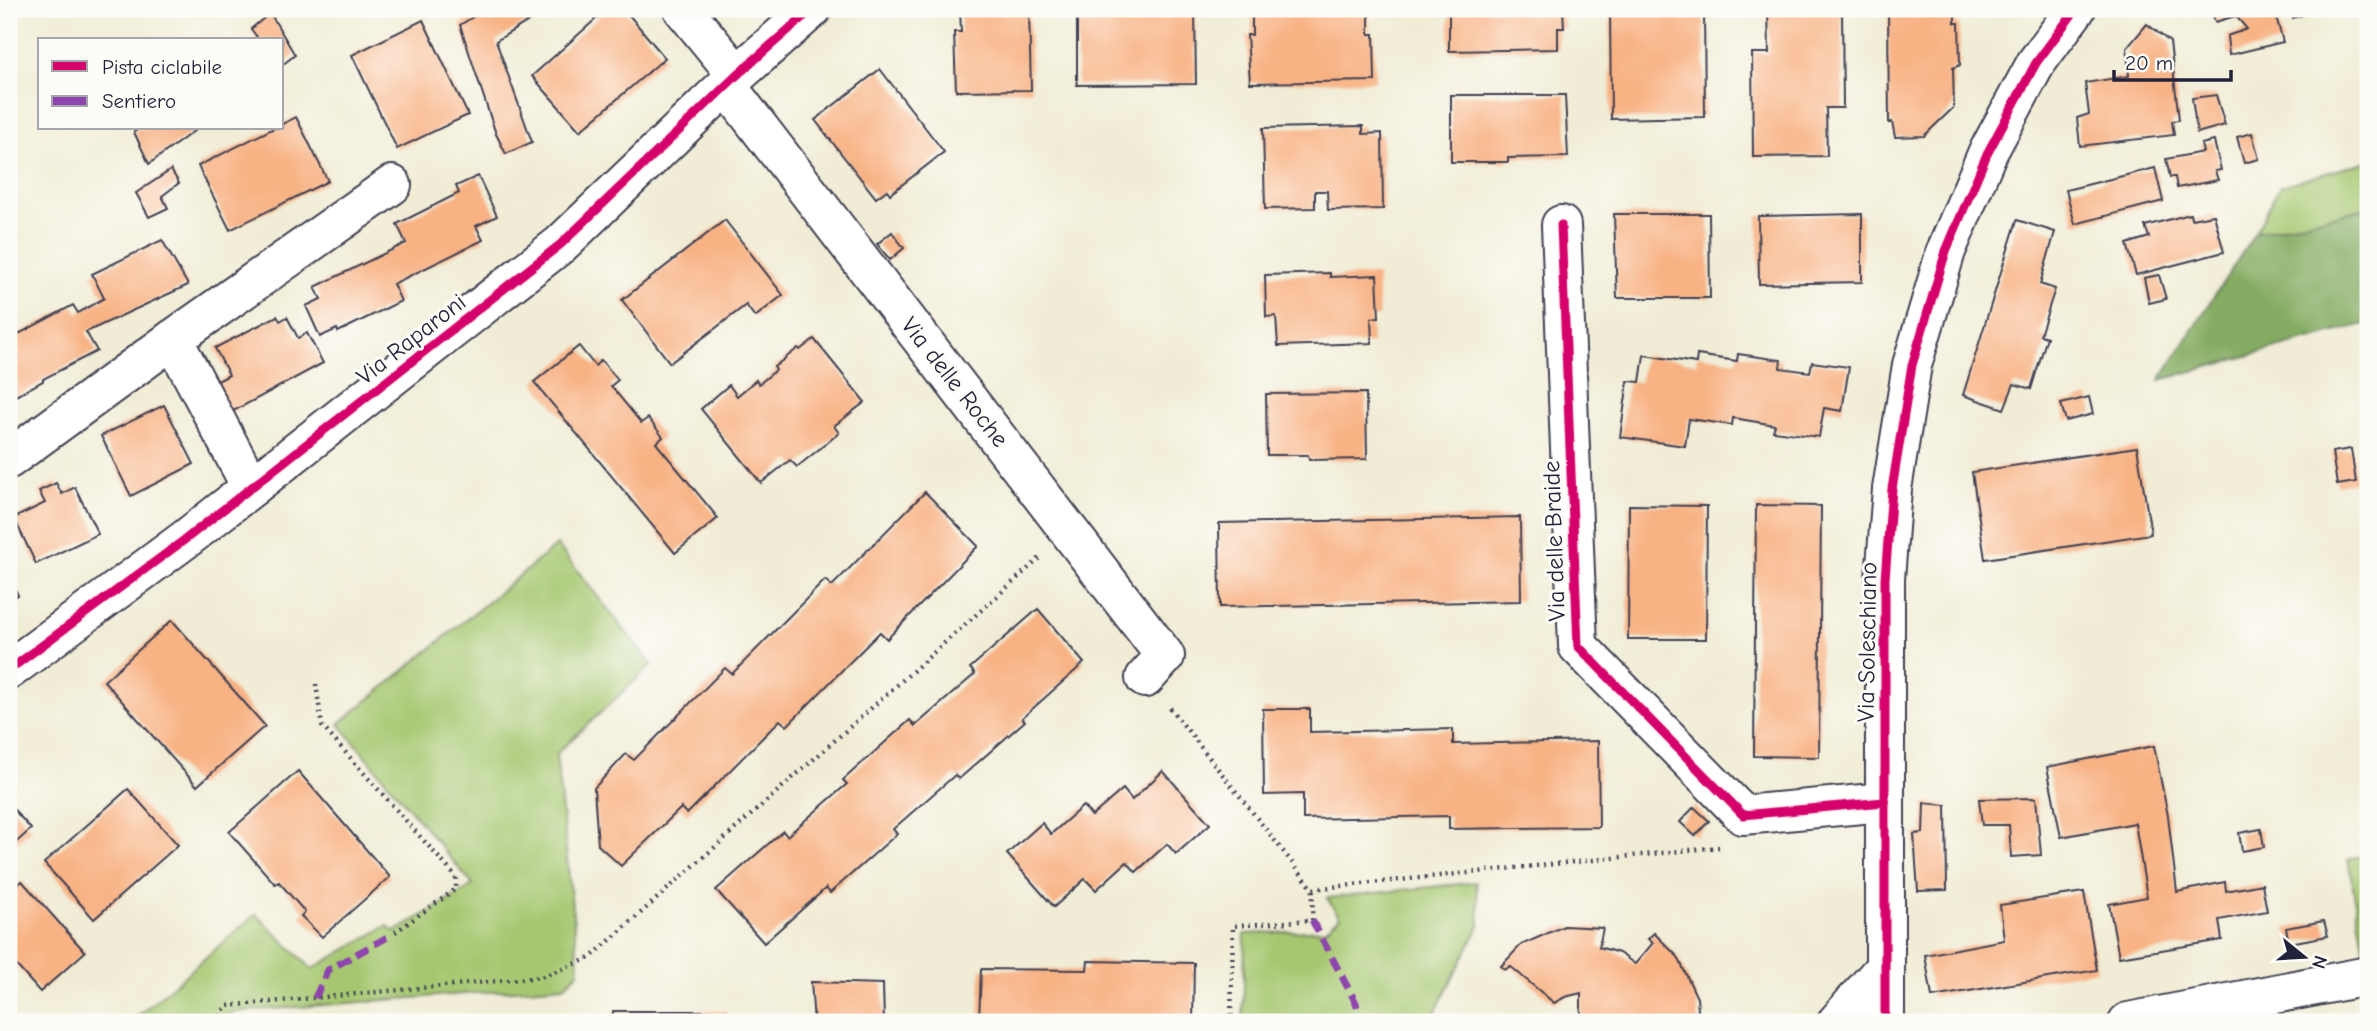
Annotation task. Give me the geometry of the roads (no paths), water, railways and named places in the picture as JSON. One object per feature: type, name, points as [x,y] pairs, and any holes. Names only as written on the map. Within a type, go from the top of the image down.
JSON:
[{"type":"street","name":"Via delle Roche","points":[[683,9],[732,80],[1164,656],[1145,678]]},
{"type":"street","name":"Via Raparoni","points":[[9,670],[251,487],[561,244],[732,80],[812,9]]},
{"type":"street","name":"Via Soleschiano","points":[[1885,1022],[1885,579],[1892,489],[1912,365],[1946,251],[1987,154],[2036,63],[2071,10]]},
{"type":"street","points":[[9,459],[173,339],[392,185]]},
{"type":"street","name":"Via delle Braide","points":[[1561,225],[1578,646],[1743,815],[1884,802]]},
{"type":"street","points":[[173,339],[251,487]]},
{"type":"street","points":[[1837,1022],[1885,967]]},
{"type":"street","points":[[2127,1022],[2368,976]]}]
